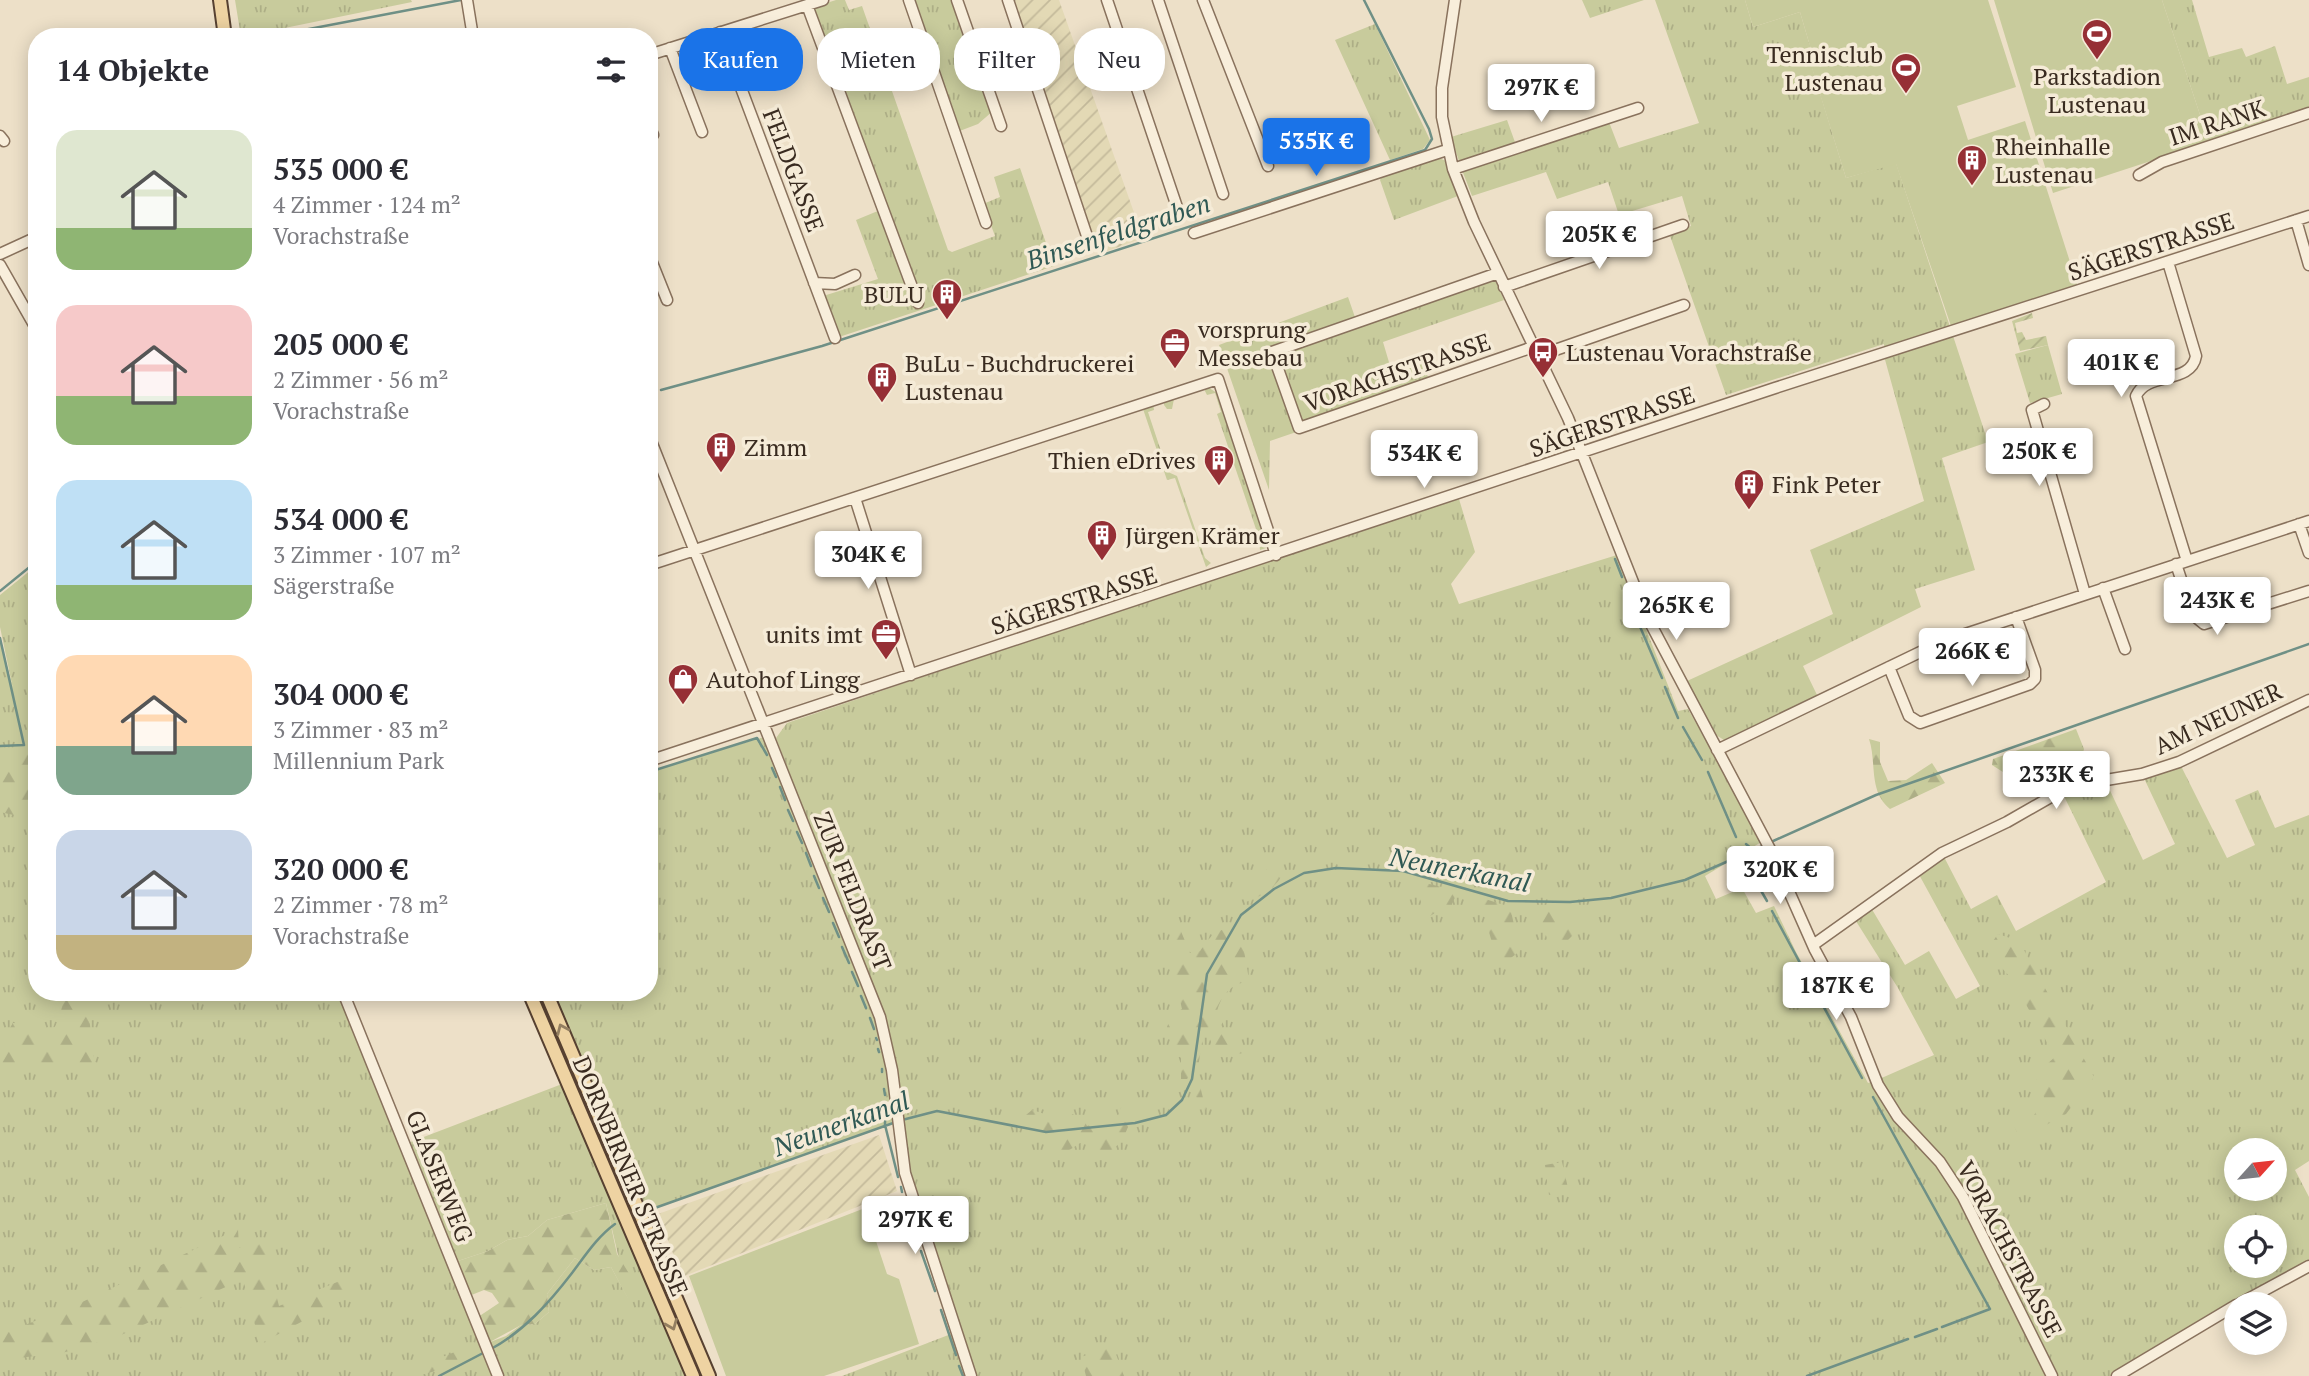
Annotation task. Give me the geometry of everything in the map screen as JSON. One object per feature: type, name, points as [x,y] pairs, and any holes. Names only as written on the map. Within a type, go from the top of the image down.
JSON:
[{"type":"main road","points":[[220,0],[224,28]]},
{"type":"main road","name":"DORNBIRNER STRASSE","points":[[533,1001],[693,1376]]},
{"type":"main road","name":"DORNBIRNER STRASSE","points":[[550,1001],[709,1376]]},
{"type":"street","points":[[778,0],[785,12]]},
{"type":"street","points":[[733,28],[822,0]]},
{"type":"street","points":[[909,0],[986,223]]},
{"type":"street","points":[[957,0],[1001,126]]},
{"type":"street","points":[[1008,0],[1090,245]]},
{"type":"street","points":[[1107,0],[1177,207]]},
{"type":"street","points":[[1158,0],[1223,194]]},
{"type":"street","points":[[1203,0],[1268,166]]},
{"type":"street","name":"VORACHSTRASSE","points":[[1455,0],[1441,103],[1447,150],[1453,170],[1504,287],[1582,453],[1646,615],[1771,851],[1813,945],[1851,1017],[1878,1085],[1898,1117],[1940,1162],[1963,1196],[2052,1376]]},
{"type":"street","points":[[468,3],[472,28]]},
{"type":"street","points":[[807,5],[918,303]]},
{"type":"street","points":[[658,52],[679,45]]},
{"type":"street","points":[[670,48],[702,132]]},
{"type":"street","name":"FELDGASSE","points":[[742,91],[835,338]]},
{"type":"street","points":[[1453,170],[1637,108]]},
{"type":"street","name":"IM RANK","points":[[2139,174],[2162,162],[2309,113]]},
{"type":"street","points":[[1194,233],[1447,150]]},
{"type":"street","name":"SÄGERSTRASSE","points":[[658,758],[2309,216]]},
{"type":"street","points":[[2295,220],[2309,265]]},
{"type":"street","points":[[1504,287],[1683,225]]},
{"type":"street","points":[[0,254],[28,241]]},
{"type":"street","points":[[2168,262],[2196,356],[2194,365],[2188,371],[2145,384],[2136,396],[2187,561]]},
{"type":"street","points":[[0,265],[28,314]]},
{"type":"street","name":"VORACHSTRASSE","points":[[1498,273],[1272,352],[1299,428],[1535,351],[1685,306]]},
{"type":"street","points":[[814,283],[835,284],[855,275]]},
{"type":"street","points":[[658,278],[667,300]]},
{"type":"street","points":[[658,562],[1218,379],[1276,555]]},
{"type":"street","points":[[2043,404],[2032,410],[2085,594]]},
{"type":"street","name":"ZUR FELDRAST","points":[[658,458],[880,1017],[892,1070],[898,1127],[909,1188],[971,1376]]},
{"type":"street","points":[[855,498],[911,676]]},
{"type":"street","points":[[1717,750],[1941,642],[2015,617],[2304,522],[2309,553]]},
{"type":"street","points":[[2176,564],[2193,615],[2204,624],[2309,591]]},
{"type":"street","points":[[2103,588],[2125,649]]},
{"type":"street","points":[[1889,667],[1909,716],[1920,723],[2029,684],[2035,679],[2035,670],[2015,617]]},
{"type":"street","name":"AM NEUNER","points":[[1813,945],[1942,853],[2007,822],[2061,790],[2143,774],[2179,762],[2309,700]]},
{"type":"street","name":"GLASERWEG","points":[[347,1001],[498,1376]]},
{"type":"street","points":[[2262,1292],[2309,1266]]},
{"type":"street","points":[[2117,1376],[2224,1313]]},
{"type":"shaded area","points":[[1010,0],[1059,0],[1074,42],[1074,91],[1091,91],[1143,238],[1099,254],[1042,91],[1060,91],[1060,28],[1020,28]]},
{"type":"shaded area","points":[[879,1135],[897,1191],[682,1277],[658,1214]]},
{"type":"green space","points":[[235,0],[412,2],[285,28],[240,28]]},
{"type":"green space","points":[[836,0],[845,0],[849,10],[862,6],[870,28],[819,28],[814,7]]},
{"type":"green space","points":[[911,0],[954,0],[964,28],[954,28],[954,91],[986,91],[993,111],[978,124],[957,132],[940,83],[940,28],[921,28]]},
{"type":"green space","points":[[1582,0],[1644,0],[1590,18]]},
{"type":"green space","points":[[1655,0],[1745,0],[1753,27],[1800,12],[1815,63],[1811,64],[1846,178],[1896,163],[1988,442],[1942,458],[1975,570],[1915,589],[1921,607],[1803,666],[1818,697],[1724,740],[1716,735],[1687,681],[1833,614],[1810,550],[1924,501],[1884,356],[1884,344],[1726,395],[1669,233],[1691,226],[1682,196],[1619,215],[1608,182],[1557,199],[1546,172],[1472,196],[1462,170],[1609,122],[1619,148],[1699,123]]},
{"type":"green space","points":[[1745,0],[1988,0],[2016,87],[1957,106],[1968,140],[2025,121],[2079,290],[1952,329],[1896,164],[1846,178],[1811,65],[1815,63],[1800,12],[1753,27]]},
{"type":"green space","name":"Parkstadion Lustenau","points":[[1994,0],[2162,0],[2209,142],[2053,193]]},
{"type":"green space","points":[[2162,0],[2192,0],[2209,57],[2242,48],[2246,57],[2275,46],[2287,84],[2309,77],[2309,110],[2209,142]]},
{"type":"green space","points":[[1375,24],[1430,140],[1423,149],[1390,160],[1335,40]]},
{"type":"green space","points":[[842,91],[892,91],[948,250],[952,252],[995,236],[983,204],[1000,197],[994,177],[1020,168],[1054,266],[839,337],[823,296],[878,279],[856,220],[885,208]]},
{"type":"green space","points":[[1507,120],[1516,145],[1460,164],[1451,137]]},
{"type":"green space","points":[[1439,158],[1446,161],[1458,196],[1394,220],[1380,180],[1382,176]]},
{"type":"green space","points":[[1495,279],[1504,300],[1383,342],[1391,369],[1422,360],[1431,386],[1270,441],[1269,490],[1219,345],[1348,297],[1357,323]]},
{"type":"green space","points":[[2032,313],[2033,318],[2015,323],[2017,333],[2022,332],[2026,340],[2046,336],[2048,345],[2020,351],[2012,321]]},
{"type":"green space","points":[[2048,345],[2062,394],[2030,403],[2015,354]]},
{"type":"green space","points":[[1206,386],[1217,393],[1266,539],[1266,548],[1260,550],[1259,538],[1217,414],[1221,412],[1215,393],[1207,395],[1204,389],[1174,399],[1172,409],[1167,409],[1164,405],[1164,400]]},
{"type":"green space","points":[[1153,402],[1154,410],[1148,412],[1168,472],[1177,476],[1205,558],[1211,563],[1206,567],[1175,478],[1167,480],[1142,406]]},
{"type":"green space","points":[[1459,499],[1475,552],[1451,584],[1459,604],[1617,555],[1678,711],[1688,709],[1763,841],[1705,876],[1716,899],[1742,888],[1756,913],[1774,906],[1796,952],[1868,1083],[1874,1081],[1945,1173],[2050,1376],[842,1376],[951,1334],[937,1265],[908,1169],[871,985],[776,738],[787,723],[1282,555]]},
{"type":"green space","points":[[28,572],[28,1001],[345,1001],[482,1345],[506,1336],[521,1325],[535,1324],[549,1312],[547,1294],[575,1258],[594,1270],[611,1267],[628,1298],[606,1203],[547,1220],[528,1236],[507,1240],[488,1251],[455,1262],[408,1143],[562,1084],[697,1376],[0,1376],[0,638],[13,689],[0,627],[0,595]]},
{"type":"green space","points":[[2076,729],[2084,749],[2081,761],[2090,778],[2067,781],[2052,790],[2052,776],[2033,751],[2020,756],[2017,761],[2007,763],[2006,774],[1992,765],[1993,759]]},
{"type":"green space","points":[[764,737],[871,1003],[887,1058],[894,1122],[647,1211],[556,1001],[658,1001],[658,769]]},
{"type":"green space","points":[[1869,739],[1880,742],[1880,762],[1888,781],[1906,780],[1932,763],[1945,783],[1890,809],[1883,802],[1876,785]]},
{"type":"green space","points":[[28,751],[28,820],[0,812],[0,764],[12,754]]},
{"type":"green space","points":[[2179,762],[2227,858],[2255,845],[2235,800],[2258,790],[2275,828],[2309,815],[2309,1161],[2295,1170],[2309,1197],[2309,1266],[2264,1292],[2224,1292],[2224,1315],[2117,1376],[2052,1376],[1963,1196],[1898,1117],[1877,1080],[1934,1055],[1898,988],[1854,918],[1870,906],[1905,965],[1929,951],[1956,999],[1980,986],[1917,871],[1942,853],[1971,909],[1997,895],[2016,931],[2106,882],[2061,790],[2105,780],[2143,860],[2175,844],[2142,774]]},
{"type":"green space","points":[[1269,867],[1277,868],[1282,874],[1280,879],[1267,891],[1245,902],[1245,890]]},
{"type":"green space","points":[[1413,880],[1458,891],[1452,904],[1454,926],[1449,925],[1438,911],[1427,918]]},
{"type":"green space","points":[[1479,897],[1510,907],[1520,951],[1499,967]]},
{"type":"green space","points":[[1578,907],[1579,929],[1562,946],[1549,945],[1538,909]]},
{"type":"green space","points":[[1166,927],[1180,929],[1190,953],[1200,951],[1220,930],[1239,929],[1241,938],[1249,981],[1228,991],[1217,1011],[1226,1017],[1220,1027],[1229,1047],[1245,1045],[1247,1049],[1246,1052],[1224,1058],[1215,1052],[1208,1034],[1203,1036],[1197,1074],[1206,1110],[1196,1097],[1192,1073],[1187,1079],[1181,1079],[1181,1058],[1172,1045],[1167,1027],[1172,1015],[1182,1009],[1170,958],[1180,950],[1175,937],[1166,931]]},
{"type":"green space","points":[[1998,934],[2019,941],[2094,1077],[2066,1114],[2037,1130],[2033,1136],[2018,1134],[2014,1126],[2021,1119],[2032,1119],[2044,1097],[2036,1083],[2038,1072],[2055,1057],[2012,979],[1986,951]]},
{"type":"green space","points":[[63,1001],[87,1001],[95,1066],[80,1075],[67,1063],[0,1073],[0,1044],[13,1023],[29,1025],[33,1038],[42,1036],[57,1024]]},
{"type":"green space","points":[[1122,1105],[1134,1113],[1122,1141],[1111,1151],[1100,1150],[1089,1139],[1066,1151],[1055,1149],[1046,1145],[1047,1135],[1026,1125],[1026,1115],[1032,1110],[1058,1118],[1073,1114],[1082,1117],[1087,1126],[1118,1116]]},
{"type":"green space","points":[[1562,1162],[1568,1188],[1549,1195],[1545,1165]]},
{"type":"green space","points":[[606,1203],[617,1254],[633,1280],[637,1296],[628,1299],[611,1267],[594,1270],[575,1258],[547,1294],[549,1312],[535,1324],[521,1325],[490,1342],[478,1317],[499,1303],[492,1293],[484,1290],[469,1296],[455,1262],[488,1251],[507,1240],[528,1236],[547,1220]]},
{"type":"green space","points":[[865,1208],[887,1274],[899,1279],[919,1344],[824,1376],[726,1376],[689,1276]]},
{"type":"green space","points":[[238,1229],[239,1248],[263,1243],[279,1306],[347,1278],[357,1292],[260,1344],[243,1279],[119,1336],[62,1353],[0,1360],[0,1335],[80,1303]]},
{"type":"green space","points":[[474,1344],[474,1349],[442,1368],[425,1374],[406,1376],[428,1365],[432,1355],[440,1358]]},
{"type":"green space","points":[[1113,1346],[1124,1376],[1086,1376],[1081,1357]]},
{"type":"waterway","points":[[314,28],[461,0]]},
{"type":"waterway","name":"Binsenfeldgraben","points":[[661,390],[822,346],[1425,150],[1432,139],[1429,129],[1364,0]]},
{"type":"waterway","points":[[1615,559],[1622,577]]},
{"type":"waterway","points":[[0,591],[28,568]]},
{"type":"waterway","points":[[1625,587],[1634,612]]},
{"type":"waterway","points":[[1638,622],[1662,678]]},
{"type":"waterway","points":[[0,638],[24,745],[0,746]]},
{"type":"waterway","name":"Neunerkanal","points":[[1771,842],[1876,795],[2309,644]]},
{"type":"waterway","points":[[1665,687],[1678,718]]},
{"type":"waterway","points":[[1683,727],[1702,760]]},
{"type":"waterway","points":[[658,769],[757,738],[767,755]]},
{"type":"waterway","points":[[772,768],[776,777]]},
{"type":"waterway","points":[[1708,772],[1736,837]]},
{"type":"waterway","points":[[780,787],[785,800]]},
{"type":"waterway","points":[[788,810],[793,821]]},
{"type":"waterway","points":[[797,832],[802,843]]},
{"type":"waterway","points":[[1746,844],[1753,850]]},
{"type":"waterway","name":"Neunerkanal","points":[[902,1120],[937,1111],[1046,1132],[1135,1123],[1166,1115],[1182,1100],[1192,1079],[1207,974],[1241,915],[1274,889],[1304,873],[1336,868],[1403,871],[1508,901],[1570,902],[1611,898],[1685,880],[1765,845]]},
{"type":"waterway","points":[[806,853],[811,866]]},
{"type":"waterway","points":[[1741,856],[1767,901]]},
{"type":"waterway","points":[[814,876],[819,888]]},
{"type":"waterway","points":[[823,898],[829,912]]},
{"type":"waterway","points":[[1772,911],[1862,1078]]},
{"type":"waterway","points":[[833,923],[839,937]]},
{"type":"waterway","points":[[842,947],[849,963]]},
{"type":"waterway","points":[[852,972],[858,986]]},
{"type":"waterway","points":[[861,996],[866,1008]]},
{"type":"waterway","points":[[870,1018],[874,1029]]},
{"type":"waterway","points":[[884,1089],[885,1095]]},
{"type":"waterway","points":[[1873,1097],[1990,1309],[1942,1327]]},
{"type":"waterway","points":[[885,1113],[885,1125],[898,1177]]},
{"type":"waterway","name":"Neunerkanal","points":[[652,1209],[896,1122]]},
{"type":"waterway","points":[[901,1187],[902,1192]]},
{"type":"waterway","points":[[905,1202],[907,1209]]},
{"type":"waterway","points":[[911,1219],[917,1239]]},
{"type":"waterway","name":"Neunerkanal","points":[[491,1349],[535,1316],[597,1241],[615,1224]]},
{"type":"waterway","points":[[921,1251],[935,1291]]},
{"type":"waterway","points":[[941,1310],[956,1355]]},
{"type":"waterway","points":[[1915,1337],[1937,1329]]},
{"type":"waterway","points":[[1807,1376],[1908,1339]]},
{"type":"waterway","name":"Neunerkanal","points":[[439,1376],[485,1352]]},
{"type":"waterway","points":[[959,1366],[963,1376]]},
{"type":"place","name":"Parkstadion Lustenau","points":[[2097,61]]},
{"type":"place","name":"Tennisclub Lustenau","points":[[1906,95]]},
{"type":"place","name":"Rheinhalle Lustenau","points":[[1972,187]]},
{"type":"place","name":"BULU","points":[[947,321]]},
{"type":"place","name":"vorsprung Messebau","points":[[1175,370]]},
{"type":"place","name":"Lustenau Vorachstraße","points":[[1543,379]]},
{"type":"place","name":"BuLu - Buchdruckerei Lustenau","points":[[882,404]]},
{"type":"place","name":"Zimm","points":[[721,474]]},
{"type":"place","name":"Thien eDrives","points":[[1219,487]]},
{"type":"place","name":"Fink Peter","points":[[1749,511]]},
{"type":"place","name":"Jürgen Krämer","points":[[1102,562]]},
{"type":"place","name":"units imt","points":[[886,661]]},
{"type":"place","name":"Autohof Lingg","points":[[683,706]]}]
